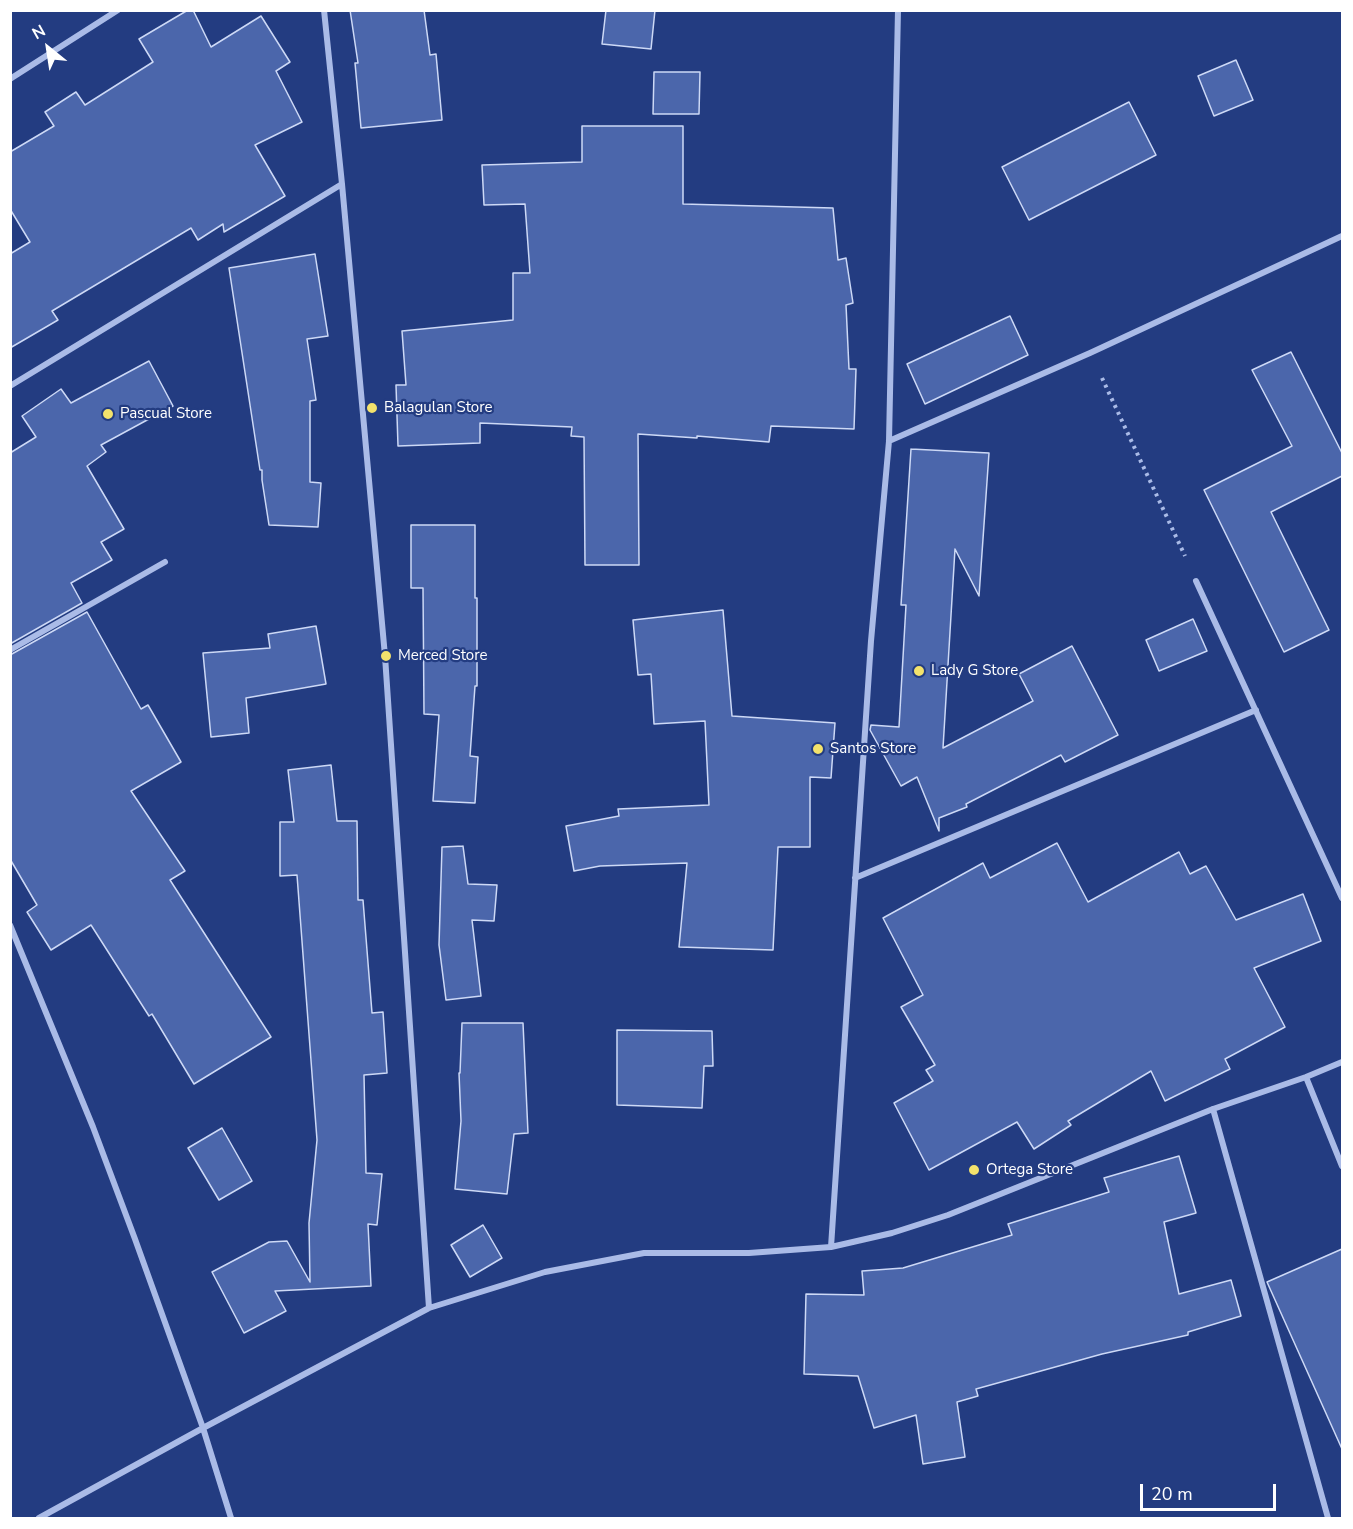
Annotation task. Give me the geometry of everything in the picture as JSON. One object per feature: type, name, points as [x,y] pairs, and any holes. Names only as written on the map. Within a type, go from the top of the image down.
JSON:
[{"type":"street","points":[[10,79],[118,10]]},
{"type":"street","points":[[324,10],[385,656],[429,1308]]},
{"type":"street","points":[[831,1247],[871,641],[889,441],[898,10]]},
{"type":"street","points":[[10,386],[342,184]]},
{"type":"street","points":[[889,441],[1090,353],[1342,236]]},
{"type":"street","points":[[10,650],[165,562]]},
{"type":"street","points":[[1196,581],[1342,898]]},
{"type":"street","points":[[855,878],[1256,710]]},
{"type":"street","points":[[10,925],[93,1127],[203,1428],[231,1518]]},
{"type":"street","points":[[39,1518],[429,1308],[545,1272],[644,1253],[749,1253],[831,1247],[892,1233],[948,1215],[1213,1109],[1342,1062]]},
{"type":"street","points":[[1306,1077],[1342,1166]]},
{"type":"street","points":[[1213,1109],[1328,1518]]},
{"type":"path","points":[[1090,353],[1196,581]]},
{"type":"building","points":[[188,10],[193,10],[211,47],[261,16],[290,62],[276,71],[302,122],[255,145],[285,196],[224,232],[223,224],[198,240],[191,228],[52,311],[58,320],[10,348],[10,254],[30,242],[10,209],[10,152],[54,126],[45,112],[76,92],[85,105],[153,62],[139,39]]},
{"type":"building","points":[[350,10],[424,10],[430,55],[436,54],[442,120],[361,128],[355,63],[358,63]]},
{"type":"building","points":[[606,10],[655,10],[651,49],[602,44]]},
{"type":"building","points":[[1236,60],[1253,100],[1214,116],[1198,76]]},
{"type":"building","points":[[654,72],[700,72],[699,114],[653,114]]},
{"type":"building","points":[[1129,102],[1156,155],[1029,220],[1002,167]]},
{"type":"building","points":[[582,126],[683,126],[683,204],[833,208],[838,260],[846,258],[853,303],[846,305],[849,369],[856,369],[854,429],[771,426],[769,442],[638,434],[639,565],[585,565],[584,437],[571,436],[572,427],[480,423],[480,443],[398,446],[396,385],[406,385],[402,331],[513,320],[513,273],[530,273],[525,204],[484,205],[482,165],[582,162]]},
{"type":"building","points":[[315,254],[328,336],[307,339],[316,400],[310,401],[310,482],[321,483],[318,527],[269,525],[229,268]]},
{"type":"building","points":[[1010,316],[1028,355],[925,404],[907,364]]},
{"type":"building","points":[[1291,352],[1342,453],[1342,476],[1271,512],[1329,630],[1284,652],[1204,490],[1292,446],[1252,370]]},
{"type":"building","points":[[149,361],[173,406],[101,445],[106,452],[87,466],[124,529],[101,542],[112,560],[71,583],[82,603],[10,644],[10,453],[36,437],[22,416],[61,389],[71,403]]},
{"type":"building","points":[[911,449],[989,453],[979,596],[955,549],[943,748],[1033,701],[1019,674],[1072,646],[1118,735],[1065,762],[1061,755],[966,804],[967,807],[939,818],[939,831],[917,777],[901,786],[870,730],[871,725],[899,727],[906,605],[901,605]]},
{"type":"building","points":[[411,525],[475,525],[477,686],[475,686],[470,756],[478,757],[475,803],[433,801],[439,715],[424,714],[423,588],[411,588]]},
{"type":"building","points":[[723,610],[732,716],[835,723],[831,778],[810,777],[810,847],[778,847],[773,950],[679,947],[687,863],[600,866],[574,871],[566,826],[619,816],[618,809],[709,805],[705,721],[654,724],[651,674],[638,675],[633,620]]},
{"type":"building","points":[[87,612],[141,709],[148,705],[181,762],[131,791],[185,871],[170,880],[271,1037],[194,1084],[152,1014],[149,1016],[91,925],[51,950],[27,912],[37,905],[10,859],[10,655]]},
{"type":"building","points":[[1193,619],[1207,651],[1159,671],[1146,640]]},
{"type":"building","points":[[316,626],[326,684],[246,698],[249,733],[211,737],[203,653],[270,648],[268,634]]},
{"type":"building","points":[[331,765],[337,821],[357,821],[358,900],[363,900],[372,1013],[383,1012],[387,1073],[364,1075],[366,1173],[382,1174],[377,1225],[368,1224],[371,1286],[275,1291],[286,1311],[244,1333],[212,1272],[269,1242],[287,1241],[310,1282],[309,1223],[317,1140],[297,875],[280,876],[280,822],[294,822],[288,770]]},
{"type":"building","points":[[1057,843],[1088,902],[1179,852],[1190,874],[1206,866],[1236,920],[1303,894],[1321,941],[1254,968],[1285,1027],[1225,1059],[1230,1069],[1165,1101],[1151,1071],[1068,1121],[1071,1125],[1034,1149],[1017,1122],[929,1170],[894,1103],[933,1081],[926,1070],[935,1065],[901,1007],[923,995],[883,918],[983,863],[990,878]]},
{"type":"building","points":[[463,846],[468,884],[497,885],[494,921],[472,920],[481,996],[446,1000],[439,945],[442,847]]},
{"type":"building","points":[[462,1023],[523,1023],[528,1133],[514,1134],[507,1194],[455,1189],[461,1121],[459,1073]]},
{"type":"building","points":[[617,1030],[712,1031],[713,1066],[704,1066],[702,1108],[617,1105]]},
{"type":"building","points":[[222,1128],[252,1181],[219,1200],[188,1148]]},
{"type":"building","points":[[1179,1156],[1196,1213],[1164,1222],[1179,1294],[1231,1280],[1241,1316],[1188,1332],[1188,1335],[1102,1354],[976,1389],[978,1396],[957,1402],[965,1457],[923,1464],[916,1415],[874,1428],[858,1376],[804,1374],[806,1294],[864,1295],[862,1271],[903,1268],[1012,1235],[1008,1224],[1109,1192],[1104,1178]]},
{"type":"building","points":[[483,1225],[502,1258],[470,1277],[451,1245]]},
{"type":"building","points":[[1342,1249],[1342,1449],[1267,1282]]},
{"type":"place","name":"Balagulan Store","points":[[372,408]]},
{"type":"place","name":"Pascual Store","points":[[108,414]]},
{"type":"place","name":"Merced Store","points":[[386,656]]},
{"type":"place","name":"Lady G Store","points":[[919,671]]},
{"type":"place","name":"Santos Store","points":[[818,749]]},
{"type":"place","name":"Ortega Store","points":[[974,1170]]}]
